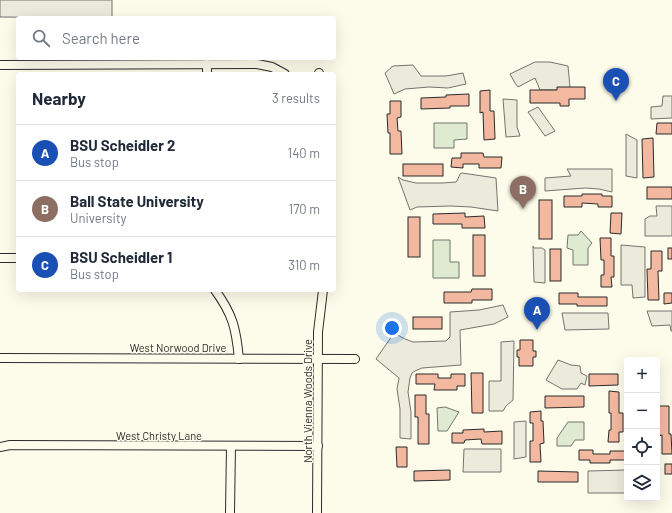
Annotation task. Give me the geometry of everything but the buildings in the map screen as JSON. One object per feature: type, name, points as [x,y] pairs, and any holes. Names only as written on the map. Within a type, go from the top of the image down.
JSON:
[{"type":"street","points":[[0,65],[207,64],[267,66],[280,72]]},
{"type":"street","points":[[207,64],[208,72]]},
{"type":"street","points":[[0,258],[16,258]]},
{"type":"street","points":[[216,292],[233,320],[238,340],[239,359]]},
{"type":"street","name":"North Vienna Woods Drive","points":[[318,513],[317,359],[319,316],[323,292]]},
{"type":"street","name":"West Norwood Drive","points":[[0,358],[356,359]]},
{"type":"street","name":"West Christy Lane","points":[[0,447],[10,445],[318,446]]},
{"type":"street","points":[[230,513],[231,446]]},
{"type":"green space","points":[[434,123],[467,123],[467,139],[454,140],[454,148],[434,148]]},
{"type":"green space","points":[[581,231],[592,243],[588,248],[588,265],[573,265],[573,250],[567,248],[568,235],[578,235]]},
{"type":"green space","points":[[433,240],[450,240],[450,262],[459,262],[459,278],[433,278]]},
{"type":"green space","points":[[445,407],[459,412],[447,431],[438,431],[437,408]]},
{"type":"green space","points":[[568,422],[584,422],[584,440],[575,440],[571,446],[557,446],[557,438]]},
{"type":"shaded area","points":[[0,0],[112,0],[112,16],[0,17]]},
{"type":"shaded area","points":[[535,62],[550,62],[568,66],[570,87],[557,90],[540,90],[535,78],[518,87],[510,74]]},
{"type":"shaded area","points":[[413,65],[421,76],[446,76],[463,73],[466,84],[448,88],[429,87],[405,89],[394,94],[385,73],[393,66]]},
{"type":"shaded area","points":[[663,96],[672,96],[672,118],[651,119],[651,107],[662,106]]},
{"type":"shaded area","points":[[503,99],[517,100],[517,127],[520,136],[506,137]]},
{"type":"shaded area","points":[[538,107],[555,131],[545,136],[528,112]]},
{"type":"shaded area","points":[[626,134],[637,140],[637,178],[626,176]]},
{"type":"shaded area","points":[[567,169],[612,169],[612,192],[585,188],[545,191],[545,178],[571,176]]},
{"type":"shaded area","points":[[462,173],[496,178],[498,211],[451,206],[417,207],[410,210],[398,177],[403,180],[416,183],[442,183],[456,182]]},
{"type":"shaded area","points":[[656,206],[672,206],[672,236],[645,236],[645,219],[650,216],[657,216]]},
{"type":"shaded area","points":[[621,245],[645,247],[645,297],[633,298],[632,285],[621,285]]},
{"type":"shaded area","points":[[533,246],[534,248],[542,248],[545,250],[545,283],[534,282]]},
{"type":"shaded area","points":[[503,305],[508,317],[494,324],[460,330],[461,365],[422,368],[412,373],[408,392],[411,412],[411,439],[400,438],[400,409],[397,389],[399,378],[376,359],[394,333],[413,342],[446,341],[450,337],[450,312],[479,310]]},
{"type":"shaded area","points":[[647,311],[672,311],[672,331],[670,325],[652,326]]},
{"type":"shaded area","points":[[562,313],[608,313],[609,329],[565,330]]},
{"type":"shaded area","points":[[514,341],[513,400],[503,411],[489,411],[489,381],[501,381],[501,342]]},
{"type":"shaded area","points":[[558,360],[571,365],[580,366],[581,373],[587,376],[585,385],[581,383],[577,389],[562,389],[546,380]]},
{"type":"shaded area","points":[[526,421],[526,457],[514,459],[514,422]]},
{"type":"shaded area","points":[[464,449],[501,449],[501,472],[463,472]]},
{"type":"shaded area","points":[[624,470],[624,493],[588,493],[588,471]]},
{"type":"place","name":"BSU Scheidler 1","points":[[616,101]]},
{"type":"place","name":"Ball State University","points":[[523,209]]},
{"type":"place","name":"BSU Scheidler 2","points":[[537,330]]}]
